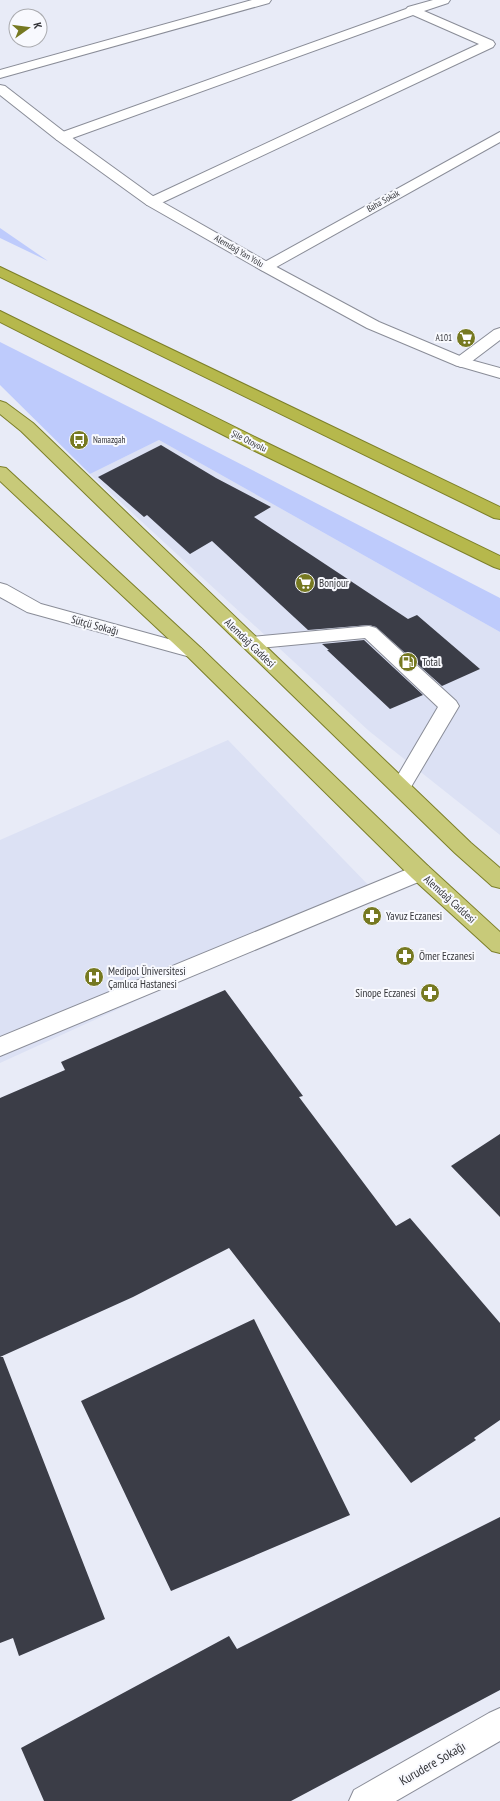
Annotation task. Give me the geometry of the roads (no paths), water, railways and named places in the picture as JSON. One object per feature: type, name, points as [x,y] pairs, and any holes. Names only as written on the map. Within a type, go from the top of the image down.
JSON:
[{"type":"highway","points":[[0,271],[500,514]]},
{"type":"highway","name":"Şile Otoyolu","points":[[0,316],[268,450],[500,563]]},
{"type":"main road","name":"Alemdağ Caddesi","points":[[0,406],[27,427],[463,848],[500,880]]},
{"type":"main road","name":"Alemdağ Caddesi","points":[[0,472],[194,652],[420,872],[500,945]]},
{"type":"street","points":[[0,74],[265,0]]},
{"type":"street","points":[[62,137],[412,10],[444,0]]},
{"type":"street","points":[[152,202],[489,44],[412,10]]},
{"type":"street","name":"Alemdağ Yan Yolu","points":[[0,89],[62,137],[152,202],[266,267],[373,325],[461,362],[500,374]]},
{"type":"street","name":"Baha Sokak","points":[[266,267],[500,136]]},
{"type":"street","points":[[461,362],[500,333]]},
{"type":"street","name":"Sütçü Sokağı","points":[[0,590],[34,608],[194,652]]},
{"type":"street","points":[[250,643],[369,632],[449,706],[401,787]]},
{"type":"street","points":[[0,1047],[420,872]]},
{"type":"street","name":"Kurudere Sokağı","points":[[365,1801],[500,1724]]},
{"type":"place","name":"A101","points":[[466,338]]},
{"type":"place","name":"Namazgah","points":[[79,440]]},
{"type":"place","name":"Bonjour","points":[[305,583]]},
{"type":"place","name":"Total","points":[[408,662]]},
{"type":"place","name":"Yavuz Eczanesi","points":[[372,916]]},
{"type":"place","name":"Ömer Eczanesi","points":[[405,956]]},
{"type":"place","name":"Medipol Üniversitesi Çamlıca Hastanesi","points":[[94,977]]},
{"type":"place","name":"Sinope Eczanesi","points":[[430,993]]}]
